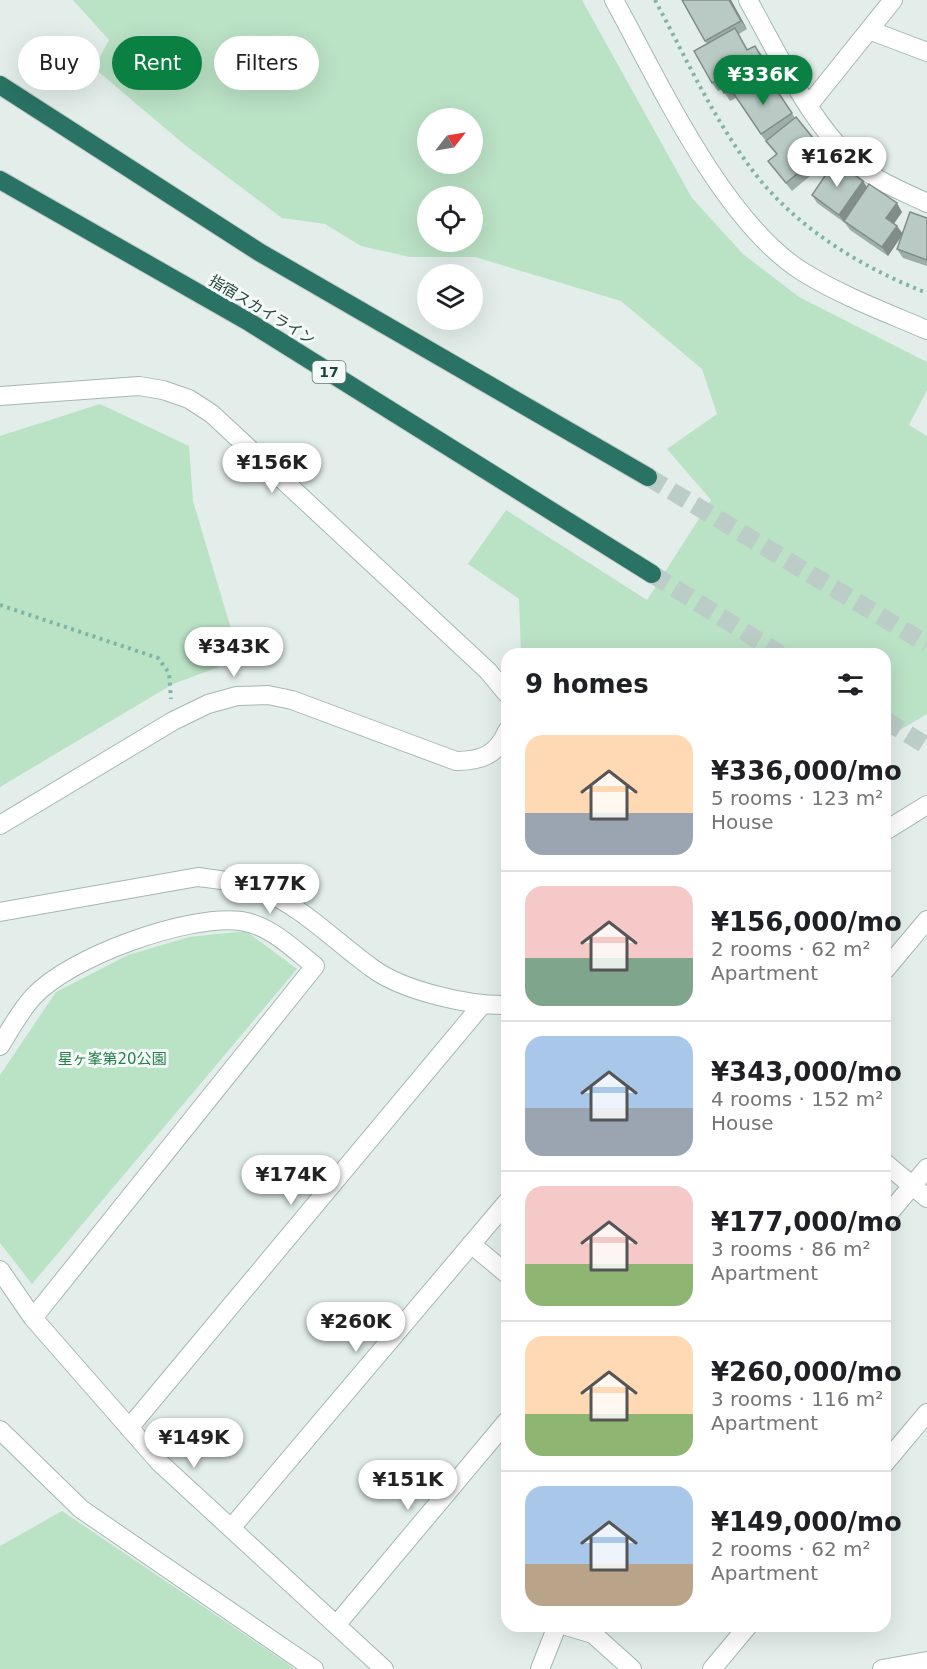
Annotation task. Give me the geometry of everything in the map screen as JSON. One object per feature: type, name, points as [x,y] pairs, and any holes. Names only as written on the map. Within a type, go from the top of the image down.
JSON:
[{"type":"highway","points":[[0,85],[259,252],[648,477]]},
{"type":"highway","name":"指宿スカイライン","points":[[0,180],[249,322],[652,574]]},
{"type":"street","points":[[614,0],[714,175],[761,236],[801,271],[859,301],[927,330]]},
{"type":"street","points":[[748,0],[808,106],[830,137],[872,176],[927,203]]},
{"type":"street","points":[[808,106],[893,0]]},
{"type":"street","points":[[869,30],[927,52]]},
{"type":"street","points":[[0,396],[139,386],[163,390],[189,399],[212,414],[362,552],[488,671],[501,687]]},
{"type":"street","points":[[0,825],[174,721],[208,704],[237,696],[268,695],[292,700],[432,753],[465,761],[474,761],[491,755],[501,743]]},
{"type":"street","points":[[891,827],[927,805]]},
{"type":"street","points":[[0,912],[198,877],[230,881],[264,891],[291,906],[374,970],[426,992],[481,1006],[501,1005]]},
{"type":"street","points":[[891,963],[927,920]]},
{"type":"street","points":[[0,1046],[33,996],[60,976],[116,946],[180,926],[241,921],[270,931],[315,966],[33,1318]]},
{"type":"street","points":[[129,1428],[481,1006]]},
{"type":"street","points":[[891,1168],[927,1198]]},
{"type":"street","points":[[891,1211],[927,1168]]},
{"type":"street","points":[[232,1527],[501,1209]]},
{"type":"street","points":[[471,1244],[501,1270]]},
{"type":"street","points":[[0,1270],[33,1318],[160,1463],[384,1669]]},
{"type":"street","points":[[891,1457],[924,1424]]},
{"type":"street","points":[[337,1624],[501,1428]]},
{"type":"street","points":[[0,1430],[81,1509],[314,1669]]},
{"type":"street","points":[[540,1669],[555,1632]]},
{"type":"street","points":[[586,1632],[593,1634],[633,1669]]},
{"type":"street","points":[[712,1669],[743,1632]]},
{"type":"street","points":[[882,1669],[927,1661]]},
{"type":"path","points":[[655,0],[731,140],[751,170],[793,214],[839,250],[895,281],[927,293]]},
{"type":"path","points":[[0,605],[158,658],[169,673],[174,721]]},
{"type":"green space","points":[[73,0],[582,0],[692,198],[743,254],[799,297],[927,362],[927,390],[909,425],[927,436],[927,714],[891,735],[891,648],[521,648],[519,599],[468,564],[506,510],[647,600],[711,500],[667,449],[717,414],[702,369],[621,301],[475,257],[410,257],[361,246],[325,224],[282,218],[185,145],[120,90],[202,90],[202,36],[112,36],[112,83],[100,73],[100,57],[109,40]]},
{"type":"green space","points":[[100,404],[189,446],[193,501],[240,659],[173,684],[0,787],[0,436]]},
{"type":"green space","name":"星ヶ峯第20公園","points":[[246,931],[297,969],[32,1284],[0,1243],[0,1075],[56,992],[128,955],[189,937]]},
{"type":"green space","points":[[62,1511],[294,1669],[0,1669],[0,1546]]},
{"type":"building","points":[[682,0],[729,0],[741,21],[705,41]]},
{"type":"building","points":[[735,28],[747,50],[755,46],[768,69],[724,93],[717,80],[712,83],[694,51]]},
{"type":"building","points":[[754,80],[761,91],[772,83],[792,113],[761,134],[734,94]]},
{"type":"building","points":[[796,117],[813,138],[799,149],[810,163],[786,183],[768,161],[777,154],[766,141]]},
{"type":"building","points":[[835,161],[863,181],[839,215],[812,195]]},
{"type":"building","points":[[869,184],[897,203],[886,218],[897,226],[882,247],[844,221]]},
{"type":"building","points":[[910,212],[927,218],[927,260],[897,249]]},
{"type":"tunnel","points":[[648,477],[927,644]]},
{"type":"tunnel","points":[[652,574],[770,648]]},
{"type":"tunnel","points":[[891,724],[927,746]]}]
